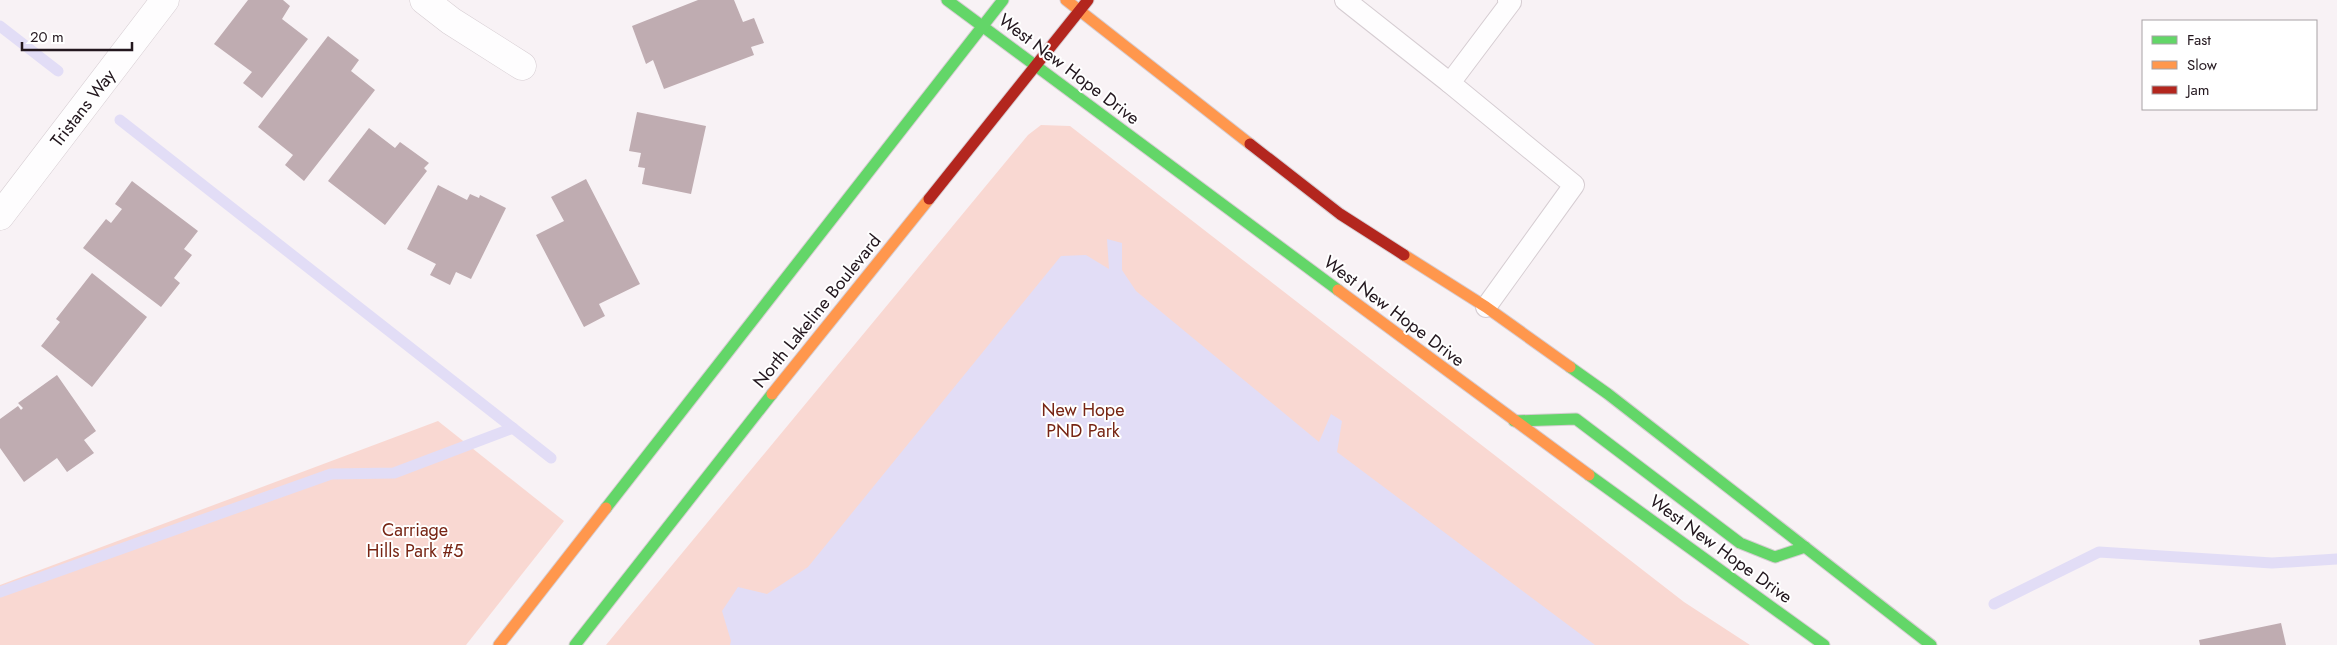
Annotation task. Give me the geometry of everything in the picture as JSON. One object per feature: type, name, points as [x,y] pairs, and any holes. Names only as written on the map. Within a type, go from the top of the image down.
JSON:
[{"type":"main road","name":"West New Hope Drive","points":[[947,0],[1514,421],[1824,645]]},
{"type":"main road","points":[[499,645],[1003,0]]},
{"type":"main road","points":[[1066,0],[1340,214],[1486,307],[1608,394],[1932,645]]},
{"type":"main road","name":"North Lakeline Boulevard","points":[[575,645],[723,454],[1088,0]]},
{"type":"main road","points":[[1514,421],[1576,419],[1740,543],[1774,557],[1805,547]]},
{"type":"street","name":"Tristans Way","points":[[0,216],[165,0]]},
{"type":"street","points":[[424,0],[451,21],[522,66]]},
{"type":"lane","points":[[1345,0],[1574,185],[1486,307]]},
{"type":"lane","points":[[1450,83],[1511,2],[1508,0]]},
{"type":"green space","name":"New Hope PND Park","points":[[1041,125],[1070,126],[1684,602],[1750,645],[606,645],[1028,135]]},
{"type":"green space","name":"Carriage Hills Park #5","points":[[438,421],[564,521],[466,645],[0,645],[0,585]]},
{"type":"shaded area","points":[[1107,239],[1122,243],[1122,270],[1136,291],[1319,442],[1331,414],[1342,421],[1337,452],[1595,645],[730,645],[731,641],[722,611],[738,587],[767,594],[808,567],[1061,256],[1086,255],[1109,269]]},
{"type":"building","points":[[248,0],[283,0],[290,6],[282,19],[308,39],[262,98],[243,83],[252,72],[214,44]]},
{"type":"building","points":[[698,0],[734,0],[743,22],[754,18],[764,43],[751,47],[754,55],[664,89],[653,60],[646,64],[632,26]]},
{"type":"building","points":[[328,36],[359,60],[351,71],[375,90],[304,181],[285,165],[293,155],[258,127]]},
{"type":"building","points":[[637,112],[706,126],[691,194],[642,184],[645,168],[638,167],[641,153],[629,151]]},
{"type":"building","points":[[369,128],[395,148],[400,142],[429,163],[424,168],[427,171],[385,225],[328,181]]},
{"type":"building","points":[[586,179],[640,284],[599,304],[605,316],[584,327],[536,235],[564,221],[551,197]]},
{"type":"building","points":[[132,181],[198,231],[184,249],[192,255],[174,278],[180,283],[161,307],[83,248],[106,219],[111,223],[122,209],[115,204]]},
{"type":"building","points":[[438,185],[467,200],[470,194],[479,198],[480,195],[506,208],[471,279],[456,272],[450,285],[430,275],[436,264],[407,249]]},
{"type":"building","points":[[92,273],[147,317],[92,387],[41,346],[60,322],[56,319]]},
{"type":"building","points":[[57,375],[96,431],[84,440],[94,453],[67,472],[57,458],[24,482],[0,448],[0,419],[18,406],[21,410],[23,408],[18,403]]},
{"type":"building","points":[[2281,623],[2286,645],[2200,645],[2199,640]]},
{"type":"waterway","points":[[0,26],[58,71]]},
{"type":"waterway","points":[[120,120],[551,458]]},
{"type":"waterway","points":[[0,592],[331,474],[394,473],[513,428]]},
{"type":"waterway","points":[[1994,604],[2099,552],[2272,563],[2337,559]]},
{"type":"traffic: fast","points":[[947,0],[1338,290]]},
{"type":"traffic: fast","points":[[606,508],[1003,0]]},
{"type":"traffic: fast","points":[[1570,367],[1608,394],[1931,645]]},
{"type":"traffic: fast","points":[[575,645],[772,394]]},
{"type":"traffic: fast","points":[[1514,421],[1576,419],[1740,543],[1775,557],[1805,547]]},
{"type":"traffic: fast","points":[[1589,475],[1824,645]]},
{"type":"traffic: slow","points":[[1066,0],[1250,144]]},
{"type":"traffic: slow","points":[[772,394],[929,199]]},
{"type":"traffic: slow","points":[[1404,255],[1486,307],[1570,367]]},
{"type":"traffic: slow","points":[[1338,290],[1589,475]]},
{"type":"traffic: slow","points":[[499,645],[606,508]]},
{"type":"traffic: jam","points":[[929,199],[1088,0]]},
{"type":"traffic: jam","points":[[1250,144],[1340,214],[1404,255]]}]
